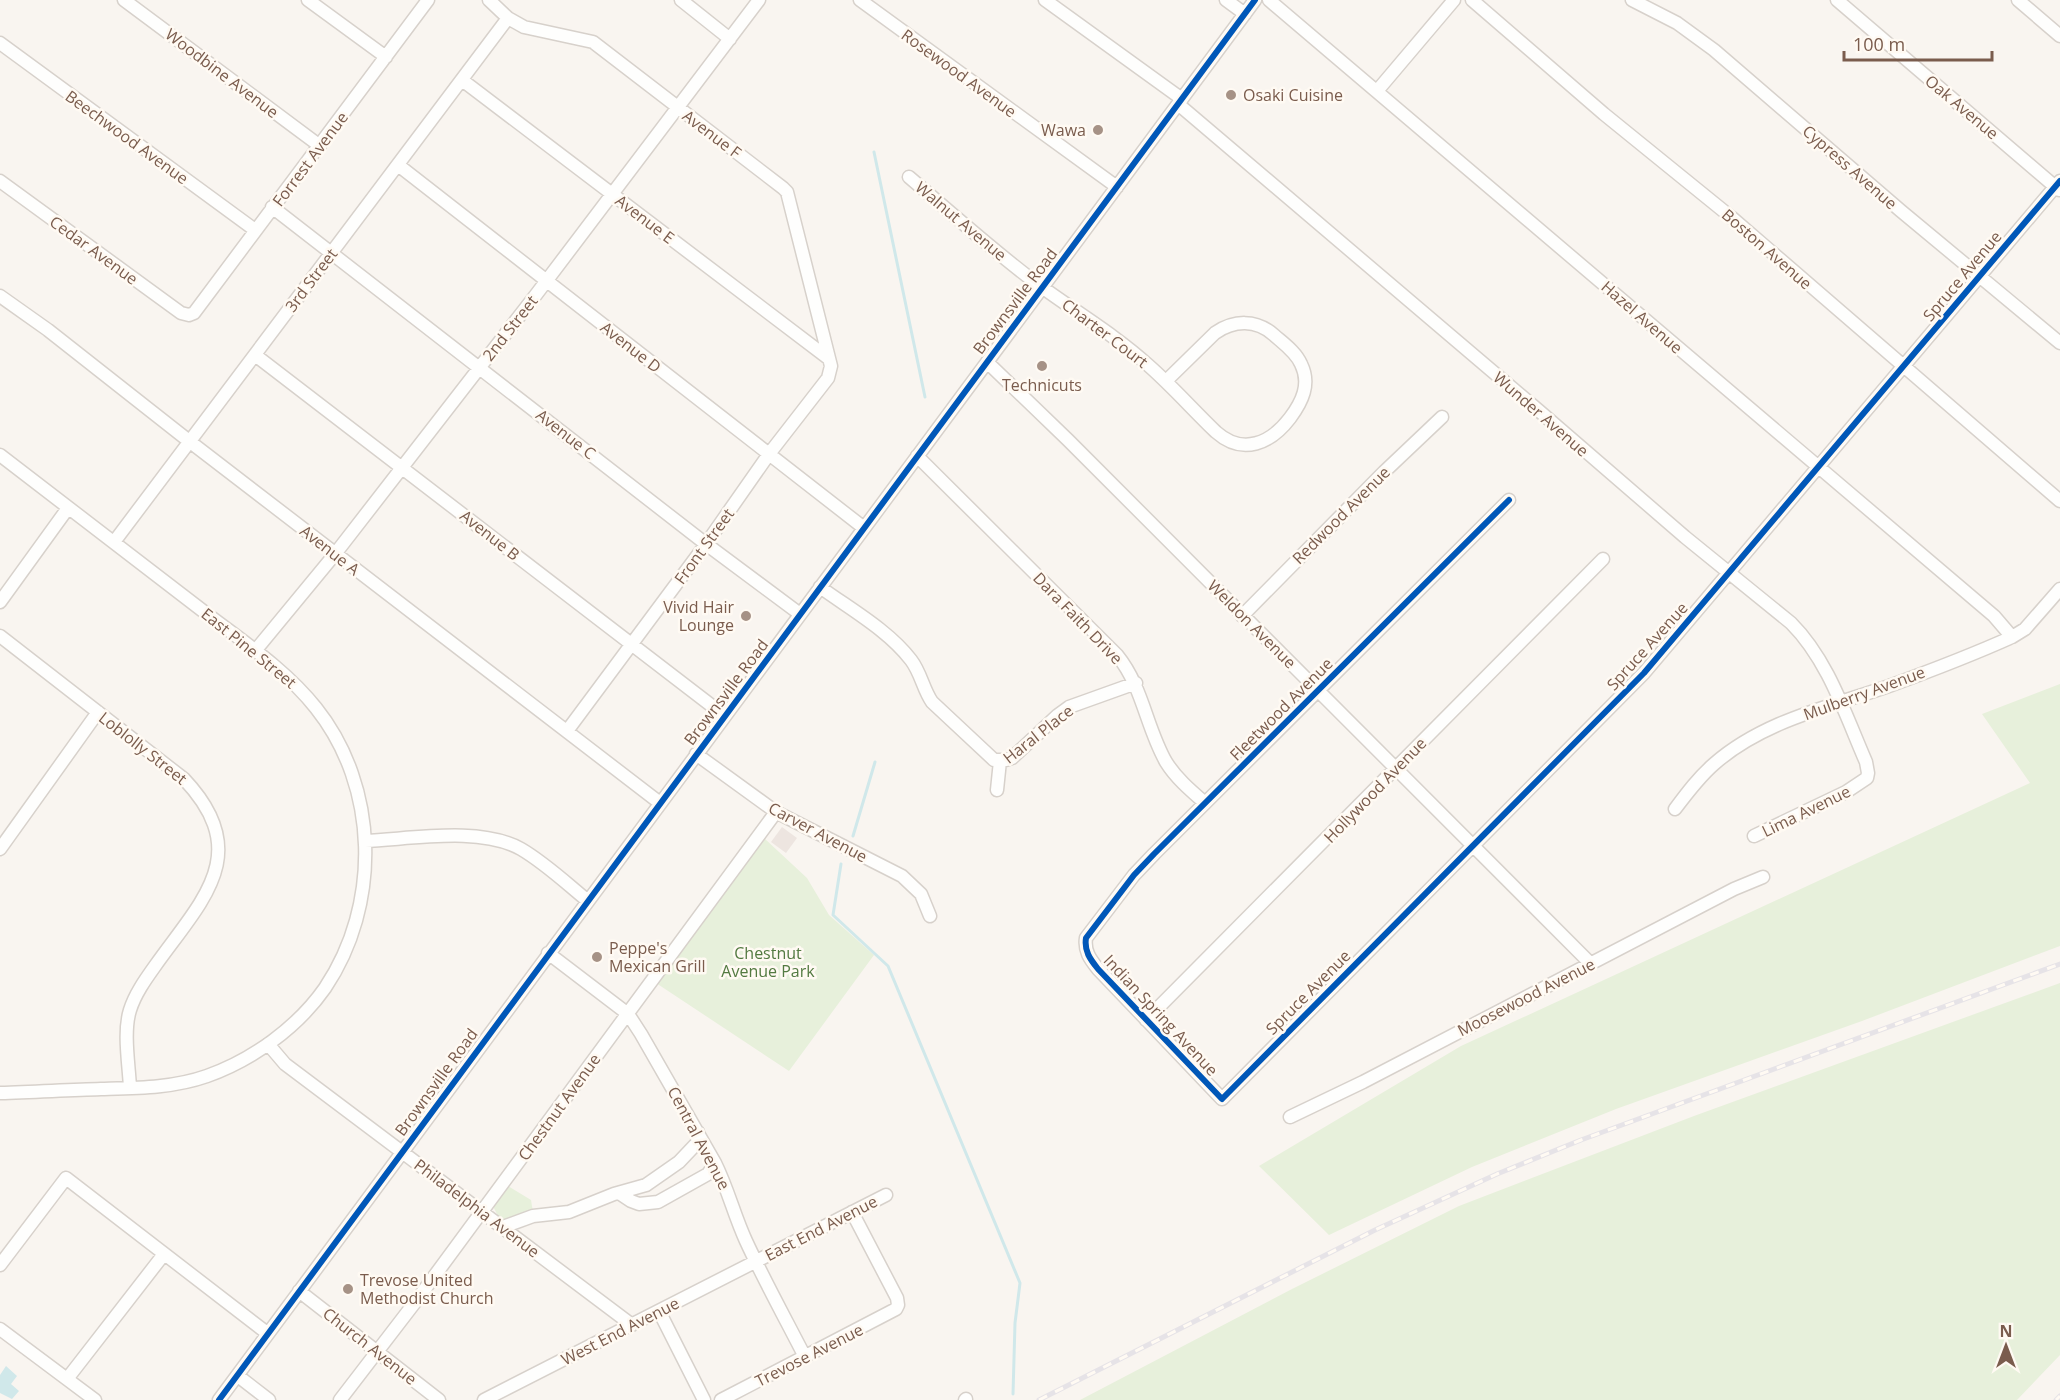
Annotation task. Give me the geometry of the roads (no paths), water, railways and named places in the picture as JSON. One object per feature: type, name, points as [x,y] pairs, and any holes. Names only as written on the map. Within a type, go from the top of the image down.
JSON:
[{"type":"street","name":"Woodbine Avenue","points":[[124,0],[320,146]]},
{"type":"street","points":[[308,0],[386,57]]},
{"type":"street","name":"Forrest Avenue","points":[[189,315],[194,313],[428,0]]},
{"type":"street","name":"Avenue F","points":[[489,0],[508,18],[533,31],[592,42],[787,192],[828,358]]},
{"type":"street","points":[[681,0],[730,39]]},
{"type":"street","name":"2nd Street","points":[[255,651],[335,554],[759,0]]},
{"type":"street","name":"Rosewood Avenue","points":[[860,0],[1117,187]]},
{"type":"street","name":"Wunder Avenue","points":[[1045,0],[1180,102],[1685,537],[1791,623],[1806,638],[1820,659],[1863,755]]},
{"type":"street","points":[[1226,0],[1245,14]]},
{"type":"street","name":"Brownsville Road","points":[[219,1400],[1255,0]]},
{"type":"street","name":"Hazel Avenue","points":[[1269,0],[1994,616],[2013,637]]},
{"type":"street","points":[[1377,91],[1454,0]]},
{"type":"street","name":"Boston Avenue","points":[[1472,0],[1604,114],[1731,217],[2060,501]]},
{"type":"street","name":"Cypress Avenue","points":[[1632,0],[1677,23],[1714,50],[2060,344]]},
{"type":"street","name":"Oak Avenue","points":[[1837,0],[2058,186]]},
{"type":"street","points":[[2018,0],[2060,36]]},
{"type":"street","name":"3rd Street","points":[[114,542],[508,18]]},
{"type":"street","name":"Beechwood Avenue","points":[[0,44],[255,230]]},
{"type":"street","name":"Avenue E","points":[[462,80],[828,358]]},
{"type":"street","name":"Avenue D","points":[[398,165],[864,528]]},
{"type":"street","name":"Walnut Avenue","points":[[909,177],[1042,287]]},
{"type":"street","name":"Cedar Avenue","points":[[0,181],[181,313],[189,315]]},
{"type":"street","name":"Spruce Avenue","points":[[1222,1099],[1644,673],[1978,276],[2058,186]]},
{"type":"street","points":[[273,207],[331,254]]},
{"type":"street","name":"Avenue C","points":[[331,254],[800,614]]},
{"type":"street","name":"Charter Court","points":[[1042,287],[1133,352],[1166,381],[1218,434],[1236,443],[1245,445],[1264,442],[1280,431],[1301,402],[1305,383],[1304,371],[1296,354],[1262,327],[1241,323],[1215,333],[1166,381]]},
{"type":"street","name":"Avenue A","points":[[0,296],[48,330],[660,803]]},
{"type":"street","name":"Avenue B","points":[[255,355],[725,716]]},
{"type":"street","name":"Front Street","points":[[567,731],[706,544],[769,454],[828,378],[831,366],[828,358]]},
{"type":"street","name":"Weldon Avenue","points":[[987,362],[1061,433],[1591,964]]},
{"type":"street","name":"Redwood Avenue","points":[[1242,616],[1384,472],[1442,417]]},
{"type":"street","name":"East Pine Street","points":[[0,454],[255,651],[300,689],[318,710],[333,733],[350,767],[358,790],[365,841],[362,898],[344,954],[326,987],[312,1004],[268,1044],[235,1064],[208,1076],[170,1085],[0,1093]]},
{"type":"street","name":"Dara Faith Drive","points":[[917,456],[1117,655],[1136,683],[1166,761],[1183,784],[1205,803]]},
{"type":"street","name":"Fleetwood Avenue","points":[[1084,946],[1088,933],[1134,875],[1509,500]]},
{"type":"street","points":[[0,603],[68,508]]},
{"type":"street","name":"Hollywood Avenue","points":[[1146,1020],[1396,768],[1412,749],[1520,645],[1603,559]]},
{"type":"street","points":[[820,587],[900,648],[912,661],[932,702],[989,757],[1000,761]]},
{"type":"street","name":"Mulberry Avenue","points":[[1675,808],[1702,776],[1732,750],[1780,724],[1890,686],[2013,637],[2025,629],[2060,589]]},
{"type":"street","name":"Loblolly Street","points":[[0,636],[184,779],[195,790],[210,813],[218,840],[218,868],[210,888],[145,980],[130,1008],[127,1024],[130,1088]]},
{"type":"street","name":"Haral Place","points":[[997,790],[1000,761],[1012,758],[1058,715],[1069,707],[1136,683]]},
{"type":"street","points":[[0,849],[98,712]]},
{"type":"street","name":"Carver Avenue","points":[[696,754],[776,813],[902,876],[921,894],[930,916]]},
{"type":"street","name":"Lima Avenue","points":[[1754,836],[1863,782],[1868,772],[1863,755]]},
{"type":"street","name":"Chestnut Avenue","points":[[340,1400],[483,1211],[776,813]]},
{"type":"street","points":[[365,841],[462,836],[495,838],[531,855],[588,900]]},
{"type":"street","name":"Moosewood Avenue","points":[[1290,1117],[1363,1082],[1734,889],[1763,877]]},
{"type":"street","name":"Indian Spring Avenue","points":[[1084,946],[1089,958],[1098,969],[1222,1099]]},
{"type":"street","name":"Central Avenue","points":[[548,953],[628,1014],[715,1163],[726,1185],[737,1221],[805,1357]]},
{"type":"street","name":"Philadelphia Avenue","points":[[268,1044],[285,1064],[632,1325]]},
{"type":"street","points":[[503,1227],[533,1216],[569,1212],[646,1185],[669,1171],[697,1143],[698,1132]]},
{"type":"street","points":[[619,1193],[639,1204],[658,1202],[708,1174],[715,1163]]},
{"type":"street","points":[[0,1265],[66,1178],[267,1333]]},
{"type":"street","name":"East End Avenue","points":[[756,1261],[886,1194]]},
{"type":"street","name":"Trevose Avenue","points":[[721,1400],[896,1309],[897,1298],[852,1212]]},
{"type":"street","points":[[67,1379],[164,1254]]},
{"type":"street","name":"West End Avenue","points":[[484,1400],[756,1261]]},
{"type":"street","name":"Church Avenue","points":[[299,1292],[440,1400]]},
{"type":"street","points":[[659,1311],[704,1400]]},
{"type":"street","points":[[0,1329],[95,1400]]},
{"type":"street","points":[[238,1376],[269,1400]]},
{"type":"water","points":[[6,1366],[17,1376],[11,1384],[19,1391],[12,1399],[0,1393],[0,1375]]},
{"type":"waterway","points":[[874,152],[925,397]]},
{"type":"waterway","points":[[853,836],[875,762]]},
{"type":"waterway","points":[[841,864],[833,915],[888,966],[1020,1283],[1015,1323],[1013,1394]]},
{"type":"railway","points":[[1039,1400],[1375,1230],[1497,1174],[1581,1140],[2060,964]]},
{"type":"railway","points":[[2056,1400],[2060,1396]]},
{"type":"place","name":"Osaki Cuisine","points":[[1231,95]]},
{"type":"place","name":"Wawa","points":[[1098,130]]},
{"type":"place","name":"Technicuts","points":[[1042,366]]},
{"type":"place","name":"Vivid Hair Lounge","points":[[746,616]]},
{"type":"place","name":"Peppe's Mexican Grill","points":[[597,957]]},
{"type":"place","name":"Trevose United Methodist Church","points":[[348,1289]]},
{"type":"park label","name":"Chestnut Avenue Park","points":[[768,962]]}]
